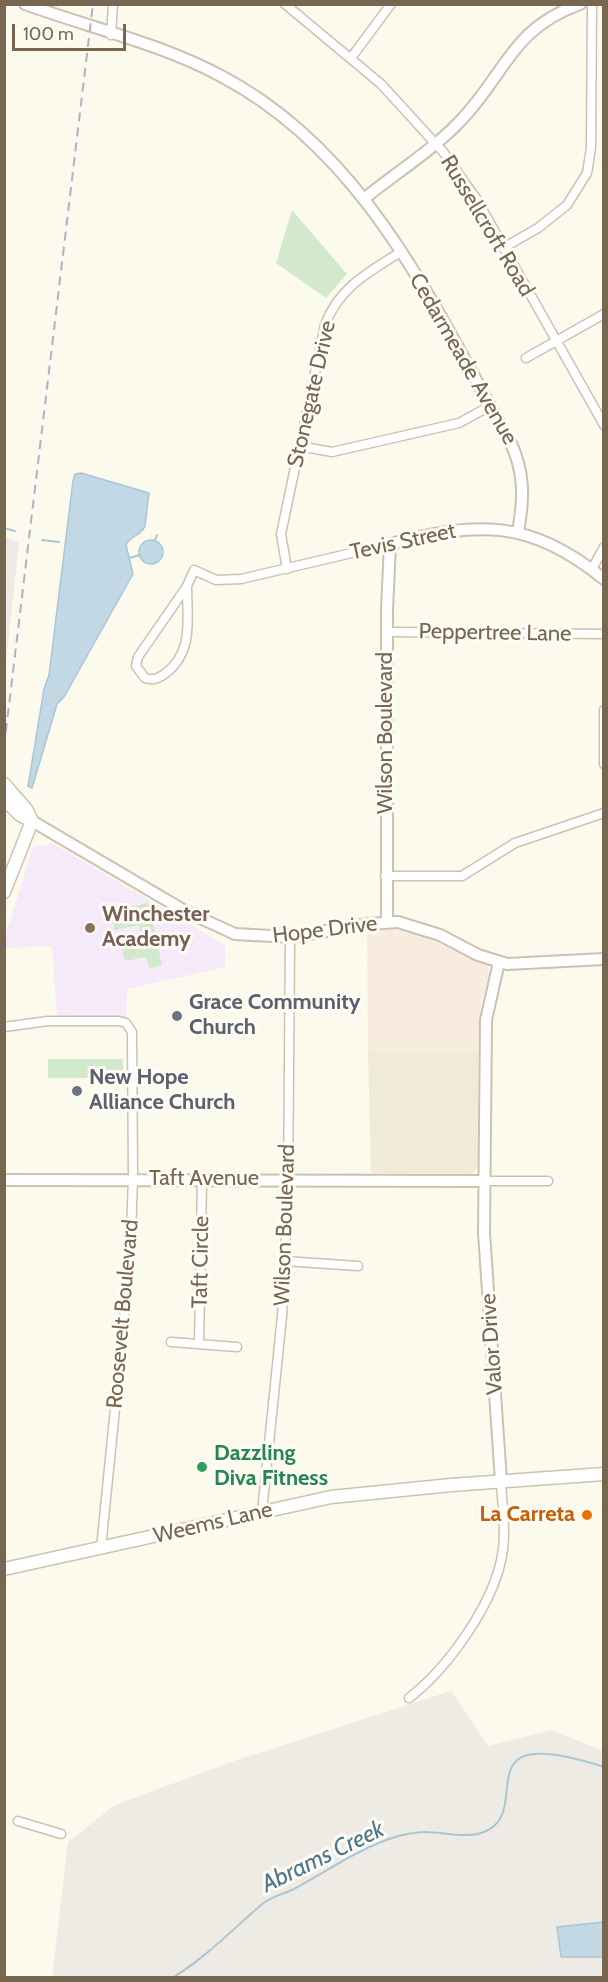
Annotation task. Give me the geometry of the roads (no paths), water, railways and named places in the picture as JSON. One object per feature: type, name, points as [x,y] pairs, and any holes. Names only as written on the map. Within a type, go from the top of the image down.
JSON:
[{"type":"main road","points":[[4,784],[26,808],[32,820],[4,892]]},
{"type":"main road","points":[[4,799],[20,815],[32,820]]},
{"type":"main road","name":"Weems Lane","points":[[4,1569],[262,1512],[355,1494],[603,1474]]},
{"type":"street","name":"Cedarmeade Avenue","points":[[25,4],[203,67],[256,97],[323,152],[365,198],[402,251],[510,441],[521,469],[524,497],[518,532]]},
{"type":"street","points":[[111,35],[113,4]]},
{"type":"street","name":"Russellcroft Road","points":[[285,4],[381,84],[435,142],[477,200],[557,343],[600,410],[603,425]]},
{"type":"street","points":[[351,58],[391,4]]},
{"type":"street","points":[[365,198],[435,142],[473,106],[511,52],[531,32],[555,15],[580,4]]},
{"type":"street","points":[[503,248],[538,228],[567,205],[587,173],[591,148],[592,4]]},
{"type":"street","name":"Stonegate Drive","points":[[287,569],[281,534],[330,313],[348,287],[402,251]]},
{"type":"street","points":[[526,358],[557,343],[603,314]]},
{"type":"street","points":[[299,446],[332,452],[459,423],[490,406]]},
{"type":"street","name":"Tevis Street","points":[[187,586],[194,570],[225,581],[466,528],[518,532],[550,543],[592,569],[603,579]]},
{"type":"street","name":"Wilson Boulevard","points":[[387,922],[387,632],[390,544]]},
{"type":"street","points":[[592,569],[603,547]]},
{"type":"street","points":[[187,586],[184,654],[176,665],[159,678],[145,678],[136,666],[138,657],[187,586]]},
{"type":"street","name":"Peppertree Lane","points":[[387,632],[603,634]]},
{"type":"street","points":[[603,710],[603,764]]},
{"type":"street","points":[[386,876],[462,876],[515,843],[603,813]]},
{"type":"street","name":"Hope Drive","points":[[32,820],[216,927],[235,934],[290,937],[387,922],[408,925],[440,935],[478,955],[499,962],[525,964],[603,959]]},
{"type":"street","name":"Wilson Boulevard","points":[[262,1512],[285,1261],[289,1180],[290,937]]},
{"type":"street","name":"Valor Drive","points":[[409,1698],[434,1677],[462,1642],[498,1570],[504,1536],[485,1256],[486,1020],[499,962]]},
{"type":"street","name":"Roosevelt Boulevard","points":[[4,1028],[58,1021],[119,1021],[128,1026],[133,1037],[134,1179],[128,1280],[101,1548]]},
{"type":"street","name":"Taft Circle","points":[[200,1344],[202,1179]]},
{"type":"street","name":"Taft Avenue","points":[[4,1180],[548,1181]]},
{"type":"street","points":[[285,1261],[358,1266]]},
{"type":"street","points":[[171,1342],[237,1347]]},
{"type":"street","points":[[18,1821],[61,1833]]},
{"type":"water","points":[[81,473],[149,493],[145,526],[126,545],[133,574],[64,697],[57,704],[32,788],[28,786],[44,689],[49,675],[73,481],[75,474]]},
{"type":"water","points":[[151,540],[156,541],[162,547],[162,557],[156,563],[151,564],[146,563],[140,557],[139,552],[140,547],[146,541]]},
{"type":"water","points":[[603,1922],[603,1957],[561,1957],[557,1927]]},
{"type":"waterway","points":[[4,528],[15,531]]},
{"type":"waterway","points":[[155,540],[157,535]]},
{"type":"waterway","points":[[42,540],[59,542]]},
{"type":"waterway","points":[[129,558],[140,555]]},
{"type":"waterway","name":"Abrams Creek","points":[[172,1978],[207,1953],[267,1900],[292,1890],[364,1850],[389,1839],[412,1833],[462,1835],[484,1832],[498,1821],[505,1806],[509,1774],[516,1761],[531,1754],[559,1755],[604,1767]]},
{"type":"railway","points":[[4,747],[93,4]]},
{"type":"place","name":"Winchester Academy","points":[[90,928]]},
{"type":"place","name":"Grace Community Church","points":[[177,1016]]},
{"type":"place","name":"New Hope Alliance Church","points":[[77,1091]]},
{"type":"place","name":"Dazzling Diva Fitness","points":[[202,1467]]},
{"type":"place","name":"La Carreta","points":[[587,1515]]}]
